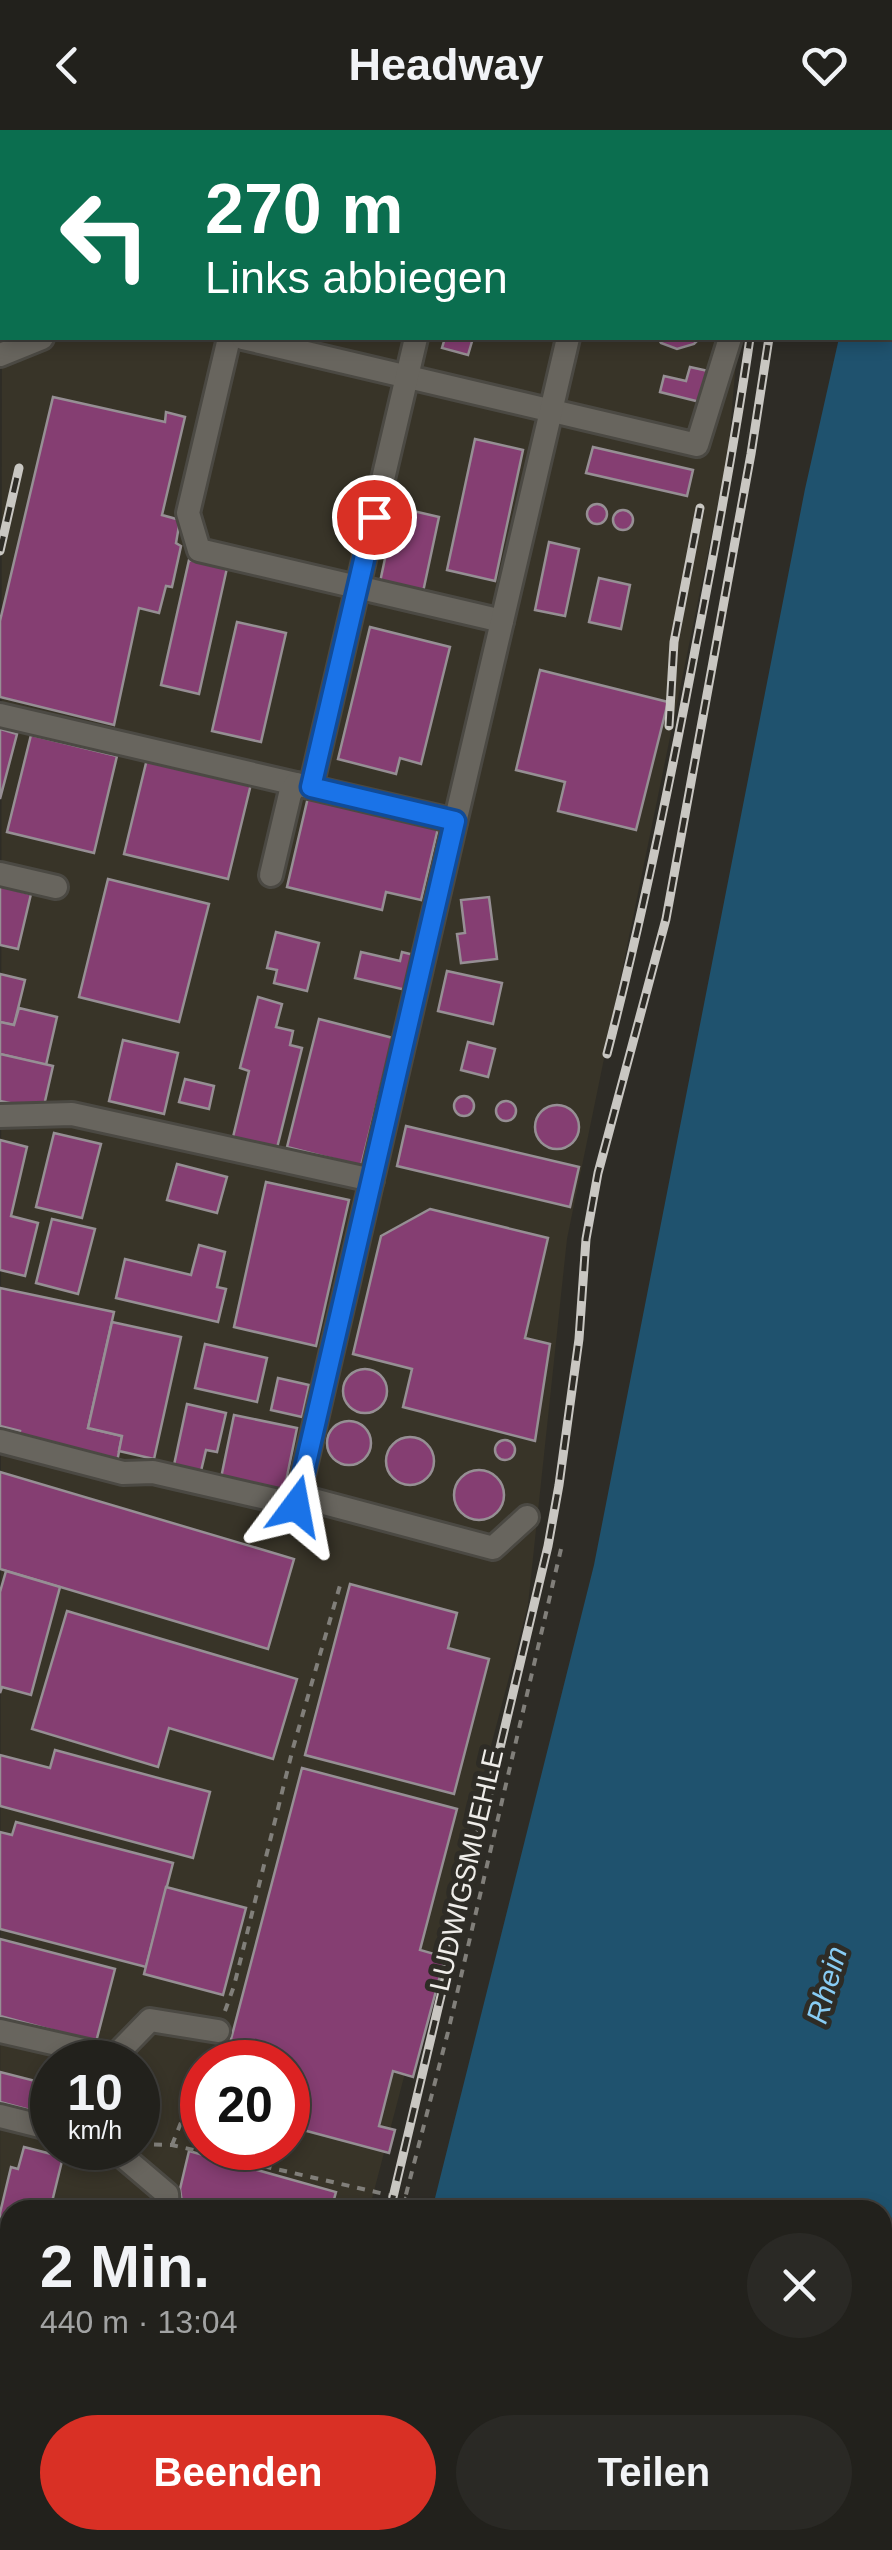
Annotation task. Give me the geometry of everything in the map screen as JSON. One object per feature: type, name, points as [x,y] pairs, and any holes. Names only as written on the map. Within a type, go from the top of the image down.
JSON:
[{"type":"street","points":[[0,355],[37,340]]},
{"type":"street","points":[[229,340],[188,513],[198,550],[502,621]]},
{"type":"street","points":[[252,340],[697,445],[729,340]]},
{"type":"street","points":[[271,874],[290,794],[304,786],[358,587],[415,340]]},
{"type":"street","points":[[0,1441],[123,1473],[153,1472],[296,1506],[568,340]]},
{"type":"street","points":[[0,715],[455,821]]},
{"type":"street","points":[[0,874],[56,887]]},
{"type":"street","points":[[0,1116],[72,1114],[372,1180]]},
{"type":"street","points":[[298,1496],[493,1548],[527,1517]]},
{"type":"street","points":[[0,2031],[114,2057],[150,2020],[218,2030]]},
{"type":"street","points":[[0,2116],[30,2124]]},
{"type":"street","points":[[140,2170],[168,2194],[168,2200]]},
{"type":"path","name":"LUDWIGSMUEHLE","points":[[406,2199],[561,1549]]},
{"type":"path","points":[[214,2040],[234,1986],[293,1748],[341,1582]]},
{"type":"path","points":[[172,2145],[180,2125]]},
{"type":"path","points":[[160,2145],[406,2199]]},
{"type":"shaded area","points":[[2,340],[738,340],[728,455],[567,1239],[528,1605],[372,2200],[0,2200]]},
{"type":"water","name":"Rhein","points":[[839,340],[892,340],[892,2200],[435,2200],[594,1565],[805,489]]},
{"type":"building","points":[[444,340],[472,340],[468,355],[442,348]]},
{"type":"building","points":[[659,340],[698,340],[677,349]]},
{"type":"building","points":[[690,367],[708,371],[700,402],[660,392],[664,376],[686,381]]},
{"type":"building","points":[[53,397],[165,422],[166,412],[185,417],[162,515],[180,520],[176,543],[181,546],[172,587],[166,586],[159,613],[139,608],[114,725],[0,697],[0,621]]},
{"type":"building","points":[[475,439],[523,450],[495,581],[447,570]]},
{"type":"building","points":[[593,447],[693,470],[687,496],[586,473]]},
{"type":"building","points":[[593,504],[601,504],[607,514],[601,524],[593,524],[587,518],[587,510]]},
{"type":"building","points":[[396,507],[439,517],[423,592],[380,582]]},
{"type":"building","points":[[619,510],[627,510],[633,520],[627,530],[619,530],[613,524],[613,516]]},
{"type":"building","points":[[549,542],[579,549],[565,616],[535,610]]},
{"type":"building","points":[[189,560],[227,568],[199,694],[161,685]]},
{"type":"building","points":[[599,578],[630,585],[621,629],[589,622]]},
{"type":"building","points":[[237,622],[286,633],[261,742],[212,731]]},
{"type":"building","points":[[370,627],[450,647],[421,764],[400,758],[396,774],[338,759]]},
{"type":"building","points":[[540,670],[668,702],[636,830],[558,811],[565,782],[516,770]]},
{"type":"building","points":[[0,729],[17,734],[0,799]]},
{"type":"building","points":[[31,735],[117,756],[94,853],[7,832]]},
{"type":"building","points":[[147,759],[251,784],[228,879],[124,854]]},
{"type":"building","points":[[309,793],[439,824],[421,900],[386,892],[382,910],[287,887]]},
{"type":"building","points":[[108,879],[209,904],[179,1022],[79,997]]},
{"type":"building","points":[[0,886],[31,894],[18,949],[0,945]]},
{"type":"building","points":[[489,897],[497,959],[461,963],[457,934],[465,933],[461,900]]},
{"type":"building","points":[[276,932],[319,943],[307,991],[274,983],[277,970],[267,968]]},
{"type":"building","points":[[361,952],[400,961],[402,952],[414,955],[406,990],[355,978]]},
{"type":"building","points":[[447,971],[502,983],[493,1024],[438,1011]]},
{"type":"building","points":[[0,974],[25,980],[14,1025],[0,1022]]},
{"type":"building","points":[[258,997],[282,1004],[276,1027],[293,1031],[290,1045],[302,1048],[277,1148],[233,1137],[249,1071],[240,1068]]},
{"type":"building","points":[[19,1008],[57,1017],[46,1065],[0,1054],[0,1022],[14,1025]]},
{"type":"building","points":[[319,1019],[393,1038],[361,1166],[287,1147]]},
{"type":"building","points":[[123,1040],[178,1053],[164,1114],[109,1101]]},
{"type":"building","points":[[468,1042],[495,1049],[488,1077],[461,1070]]},
{"type":"building","points":[[0,1054],[53,1066],[43,1110],[0,1101]]},
{"type":"building","points":[[185,1079],[214,1086],[209,1109],[179,1102]]},
{"type":"building","points":[[460,1096],[468,1096],[474,1106],[468,1116],[460,1116],[454,1110],[454,1102]]},
{"type":"building","points":[[502,1101],[510,1101],[516,1111],[510,1121],[502,1121],[496,1115],[496,1107]]},
{"type":"building","points":[[557,1105],[573,1111],[579,1127],[573,1143],[557,1149],[541,1143],[535,1127],[541,1111]]},
{"type":"building","points":[[406,1126],[579,1167],[570,1207],[397,1166]]},
{"type":"building","points":[[54,1133],[101,1144],[82,1218],[36,1207]]},
{"type":"building","points":[[0,1140],[27,1147],[11,1216],[38,1223],[25,1276],[0,1270]]},
{"type":"building","points":[[177,1164],[227,1177],[217,1213],[167,1200]]},
{"type":"building","points":[[266,1182],[349,1200],[316,1346],[234,1327]]},
{"type":"building","points":[[430,1209],[548,1238],[525,1338],[550,1344],[535,1441],[403,1407],[412,1369],[353,1354],[381,1236]]},
{"type":"building","points":[[52,1219],[95,1229],[78,1294],[36,1283]]},
{"type":"building","points":[[199,1245],[225,1252],[217,1287],[226,1289],[218,1322],[116,1298],[125,1259],[191,1275]]},
{"type":"building","points":[[0,1288],[114,1312],[88,1428],[122,1436],[117,1462],[18,1441],[20,1431],[0,1426]]},
{"type":"building","points":[[112,1322],[181,1337],[154,1459],[119,1451],[122,1436],[88,1428]]},
{"type":"building","points":[[205,1344],[267,1358],[257,1402],[195,1388]]},
{"type":"building","points":[[365,1369],[381,1375],[387,1391],[381,1407],[365,1413],[349,1407],[343,1391],[349,1375]]},
{"type":"building","points":[[278,1378],[309,1385],[302,1417],[271,1410]]},
{"type":"building","points":[[187,1404],[226,1413],[217,1452],[206,1450],[201,1471],[174,1465]]},
{"type":"building","points":[[234,1415],[297,1428],[284,1491],[221,1478]]},
{"type":"building","points":[[349,1421],[364,1428],[371,1443],[364,1458],[349,1465],[334,1458],[327,1443],[334,1428]]},
{"type":"building","points":[[410,1437],[427,1444],[434,1461],[427,1478],[410,1485],[393,1478],[386,1461],[393,1444]]},
{"type":"building","points":[[501,1440],[509,1440],[515,1450],[509,1460],[501,1460],[495,1454],[495,1446]]},
{"type":"building","points":[[479,1470],[497,1477],[504,1495],[497,1513],[479,1520],[461,1513],[454,1495],[461,1477]]},
{"type":"building","points":[[0,1472],[294,1559],[268,1649],[0,1569]]},
{"type":"building","points":[[6,1571],[60,1587],[31,1695],[2,1687],[0,1693],[0,1592]]},
{"type":"building","points":[[350,1584],[457,1613],[448,1648],[489,1659],[454,1794],[305,1755]]},
{"type":"building","points":[[67,1611],[297,1679],[273,1759],[169,1728],[158,1767],[32,1729]]},
{"type":"building","points":[[55,1750],[210,1792],[193,1858],[0,1806],[0,1755],[50,1768]]},
{"type":"building","points":[[302,1768],[457,1809],[420,1950],[445,1957],[413,2077],[393,2071],[379,2126],[395,2130],[389,2153],[310,2132],[310,2040],[231,2040]]},
{"type":"building","points":[[16,1822],[173,1863],[146,1967],[0,1929],[0,1832],[12,1835]]},
{"type":"building","points":[[166,1887],[246,1908],[223,1995],[144,1974]]},
{"type":"building","points":[[0,1939],[115,1969],[97,2040],[0,2016]]},
{"type":"building","points":[[0,2072],[30,2080],[30,2110],[0,2102]]},
{"type":"building","points":[[24,2147],[30,2149],[30,2170],[60,2170],[52,2200],[3,2200],[11,2167],[18,2169]]},
{"type":"building","points":[[184,2170],[257,2170],[336,2192],[334,2200],[182,2200]]},
{"type":"railway","points":[[607,1054],[676,748],[750,340]]},
{"type":"railway","points":[[392,2200],[548,1546],[579,1339],[586,1239],[598,1173],[666,919],[769,340]]},
{"type":"railway","points":[[0,551],[19,468]]},
{"type":"railway","points":[[669,726],[674,642],[700,508]]},
{"type":"route","points":[[296,1506],[455,821],[311,787],[374,517]]}]
